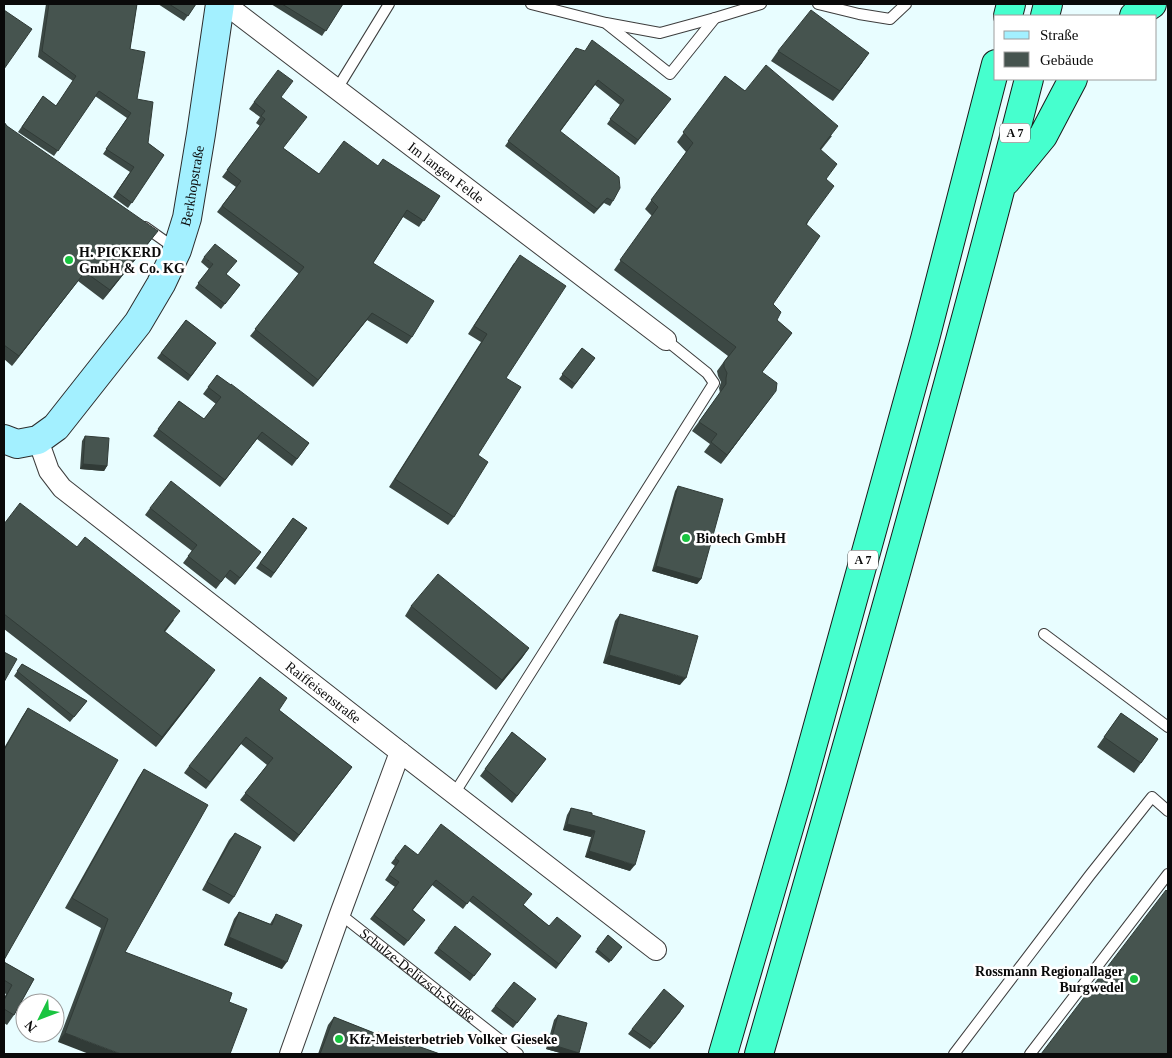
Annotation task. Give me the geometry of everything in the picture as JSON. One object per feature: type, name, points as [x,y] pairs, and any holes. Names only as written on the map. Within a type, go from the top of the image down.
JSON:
[{"type":"highway","points":[[1136,15],[1152,4]]},
{"type":"highway","name":"A 7","points":[[723,1054],[801,787],[925,339],[994,72]]},
{"type":"highway","name":"A 7","points":[[760,1054],[960,343],[1029,80]]},
{"type":"highway","points":[[1001,188],[1043,136],[1072,80]]},
{"type":"main road","name":"Berkhopstraße","points":[[38,440],[56,427],[138,323],[161,284],[177,250],[187,218],[220,4]]},
{"type":"main road","points":[[4,439],[17,444],[38,440]]},
{"type":"street","name":"Im langen Felde","points":[[225,4],[666,340]]},
{"type":"street","name":"Raiffeisenstraße","points":[[38,440],[49,471],[62,488],[656,950]]},
{"type":"street","points":[[290,1054],[400,752]]},
{"type":"lane","points":[[337,89],[390,4]]},
{"type":"lane","points":[[530,4],[606,23],[660,33],[762,4]]},
{"type":"lane","points":[[818,4],[890,19],[906,4]]},
{"type":"lane","points":[[606,23],[670,74],[715,18]]},
{"type":"lane","points":[[135,220],[177,250]]},
{"type":"lane","points":[[454,794],[714,383],[707,373],[666,340]]},
{"type":"lane","points":[[1044,634],[1168,727]]},
{"type":"lane","points":[[954,1054],[1090,875],[1152,797],[1167,808]]},
{"type":"lane","points":[[1030,1054],[1168,874]]},
{"type":"lane","name":"Schulze-Delitzsch-Straße","points":[[340,914],[518,1054]]},
{"type":"building","points":[[49,4],[137,4],[130,49],[145,52],[137,99],[153,102],[148,143],[164,155],[132,203],[117,192],[134,167],[106,149],[131,113],[99,91],[58,151],[22,127],[43,96],[56,106],[76,76],[42,51]]},
{"type":"building","points":[[169,4],[196,4],[188,16]]},
{"type":"building","points":[[282,4],[343,4],[326,31]]},
{"type":"building","points":[[4,10],[32,29],[4,69]]},
{"type":"building","points":[[811,10],[869,53],[840,91],[778,51]]},
{"type":"building","points":[[592,40],[671,99],[638,140],[610,119],[624,100],[598,80],[560,131],[619,177],[620,188],[613,201],[607,198],[597,209],[508,141],[576,48],[585,51]]},
{"type":"building","points":[[766,65],[838,126],[820,149],[837,164],[826,179],[834,186],[806,224],[820,236],[773,304],[781,312],[777,320],[792,333],[762,372],[777,383],[776,391],[727,455],[711,442],[717,434],[699,422],[726,384],[727,373],[724,362],[736,347],[620,260],[658,207],[651,200],[693,143],[683,132],[725,76],[745,91]]},
{"type":"building","points":[[278,70],[293,81],[281,97],[307,117],[283,148],[319,174],[344,141],[378,166],[383,159],[440,196],[424,221],[407,210],[373,263],[434,301],[412,337],[372,313],[318,380],[255,329],[304,267],[222,206],[241,181],[227,170],[265,119],[261,116],[265,111],[254,102]]},
{"type":"building","name":"H. PICKERD GmbH & Co. KG","points":[[4,122],[7,126],[158,231],[110,290],[85,272],[19,356],[4,345]]},
{"type":"building","points":[[215,244],[237,261],[226,274],[240,285],[225,304],[198,283],[213,264],[204,257]]},
{"type":"building","points":[[520,255],[566,286],[506,378],[521,387],[478,455],[488,462],[454,517],[395,479],[487,334],[474,326]]},
{"type":"building","points":[[186,320],[216,343],[191,376],[161,353]]},
{"type":"building","points":[[582,348],[595,358],[575,384],[562,374]]},
{"type":"building","points":[[217,375],[309,443],[297,459],[262,432],[225,480],[158,429],[179,401],[204,419],[221,397],[208,387]]},
{"type":"building","points":[[85,436],[109,438],[107,466],[83,464]]},
{"type":"building","points":[[171,481],[261,552],[240,578],[230,570],[221,582],[188,556],[197,545],[150,508]]},
{"type":"building","name":"Biotech GmbH","points":[[678,486],[723,499],[701,579],[656,566]]},
{"type":"building","points":[[20,503],[77,547],[85,537],[180,611],[164,631],[215,670],[162,737],[4,614],[4,524]]},
{"type":"building","points":[[293,518],[307,528],[274,573],[260,563]]},
{"type":"building","points":[[438,574],[529,648],[502,680],[411,606]]},
{"type":"building","points":[[620,614],[698,636],[686,678],[609,655]]},
{"type":"building","points":[[4,652],[17,659],[4,682]]},
{"type":"building","points":[[22,664],[87,701],[74,717],[17,671]]},
{"type":"building","points":[[260,677],[287,698],[279,710],[352,767],[299,835],[245,793],[273,758],[246,737],[210,782],[189,766]]},
{"type":"building","points":[[28,708],[118,760],[4,960],[4,750]]},
{"type":"building","points":[[1121,713],[1158,739],[1141,763],[1104,737]]},
{"type":"building","points":[[512,732],[546,759],[517,796],[485,769]]},
{"type":"building","points":[[144,769],[208,805],[125,952],[232,993],[229,1002],[247,1009],[230,1054],[121,1054],[65,1033],[108,919],[72,898]]},
{"type":"building","points":[[571,808],[645,831],[635,865],[589,851],[595,831],[567,824]]},
{"type":"building","points":[[441,824],[532,894],[523,905],[549,926],[557,917],[581,936],[559,964],[473,896],[467,904],[436,880],[412,910],[425,920],[408,941],[374,915],[399,882],[389,875],[399,861],[395,858],[405,845],[418,855]]},
{"type":"building","points":[[235,833],[261,847],[234,897],[207,882]]},
{"type":"building","name":"Rossmann Regionallager Burgwedel","points":[[1166,890],[1168,892],[1168,1054],[1041,1054]]},
{"type":"building","points":[[239,912],[272,925],[276,914],[302,925],[287,962],[229,937]]},
{"type":"building","points":[[455,926],[491,954],[474,976],[438,948]]},
{"type":"building","points":[[608,935],[622,947],[611,961],[597,949]]},
{"type":"building","points":[[4,962],[34,979],[26,993],[15,993],[14,1015],[4,1009],[4,1000],[12,985],[4,980]]},
{"type":"building","points":[[514,982],[536,999],[517,1023],[495,1006]]},
{"type":"building","points":[[664,989],[684,1006],[654,1044],[632,1029]]},
{"type":"building","points":[[558,1015],[587,1023],[579,1053],[550,1044]]},
{"type":"building","points":[[334,1017],[377,1034],[378,1032],[440,1054],[320,1054]]},
{"type":"place","name":"H. PICKERD GmbH & Co. KG","points":[[69,260]]},
{"type":"place","name":"Biotech GmbH","points":[[686,538]]},
{"type":"place","name":"Rossmann Regionallager Burgwedel","points":[[1134,979]]},
{"type":"place","name":"Kfz-Meisterbetrieb Volker Gieseke","points":[[339,1039]]}]
